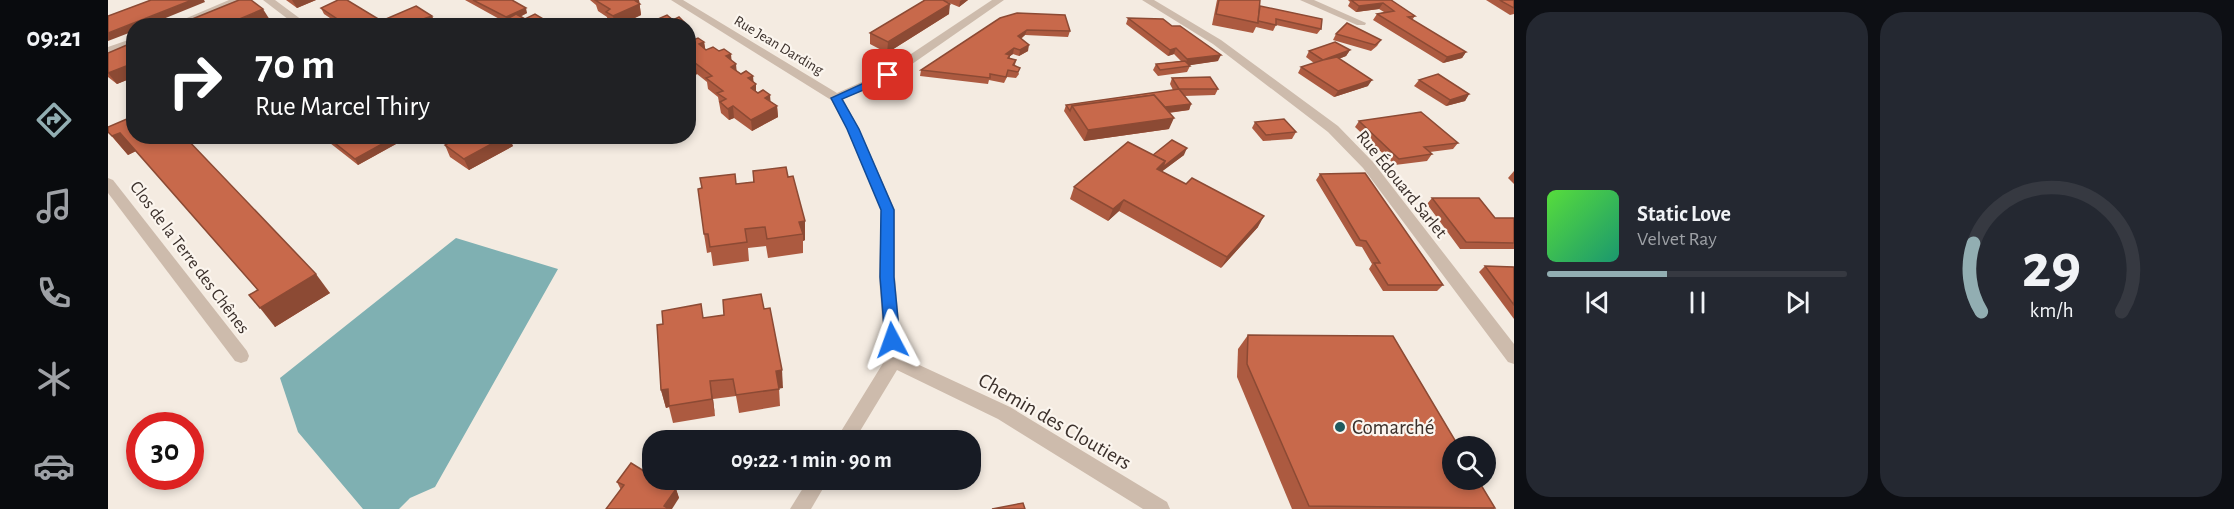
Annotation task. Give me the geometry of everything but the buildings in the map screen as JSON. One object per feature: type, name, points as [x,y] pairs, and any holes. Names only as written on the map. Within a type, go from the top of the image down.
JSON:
[{"type":"street","points":[[193,18],[238,0]]},
{"type":"street","points":[[268,0],[294,18]]},
{"type":"street","name":"Rue Jean Darding","points":[[676,0],[836,98]]},
{"type":"street","points":[[851,430],[894,361],[887,277],[888,210],[853,129],[836,98],[888,75],[999,0]]},
{"type":"street","name":"Rue Édouard Sarlet","points":[[1147,0],[1217,42],[1333,129],[1368,165],[1514,357]]},
{"type":"street","points":[[1305,0],[1361,23]]},
{"type":"street","points":[[108,51],[126,44]]},
{"type":"street","name":"Clos de la Terre des Chênes","points":[[108,183],[241,356]]},
{"type":"street","name":"Chemin des Cloutiers","points":[[894,361],[1004,413],[1160,509]]},
{"type":"street","points":[[800,509],[812,490]]},
{"type":"water","points":[[456,238],[558,269],[435,487],[410,498],[399,509],[363,509],[298,432],[280,378]]},
{"type":"place","name":"Comarché","points":[[1340,427]]},
{"type":"route","points":[[888,75],[836,98],[853,129],[888,210],[887,277],[892,340]]}]
